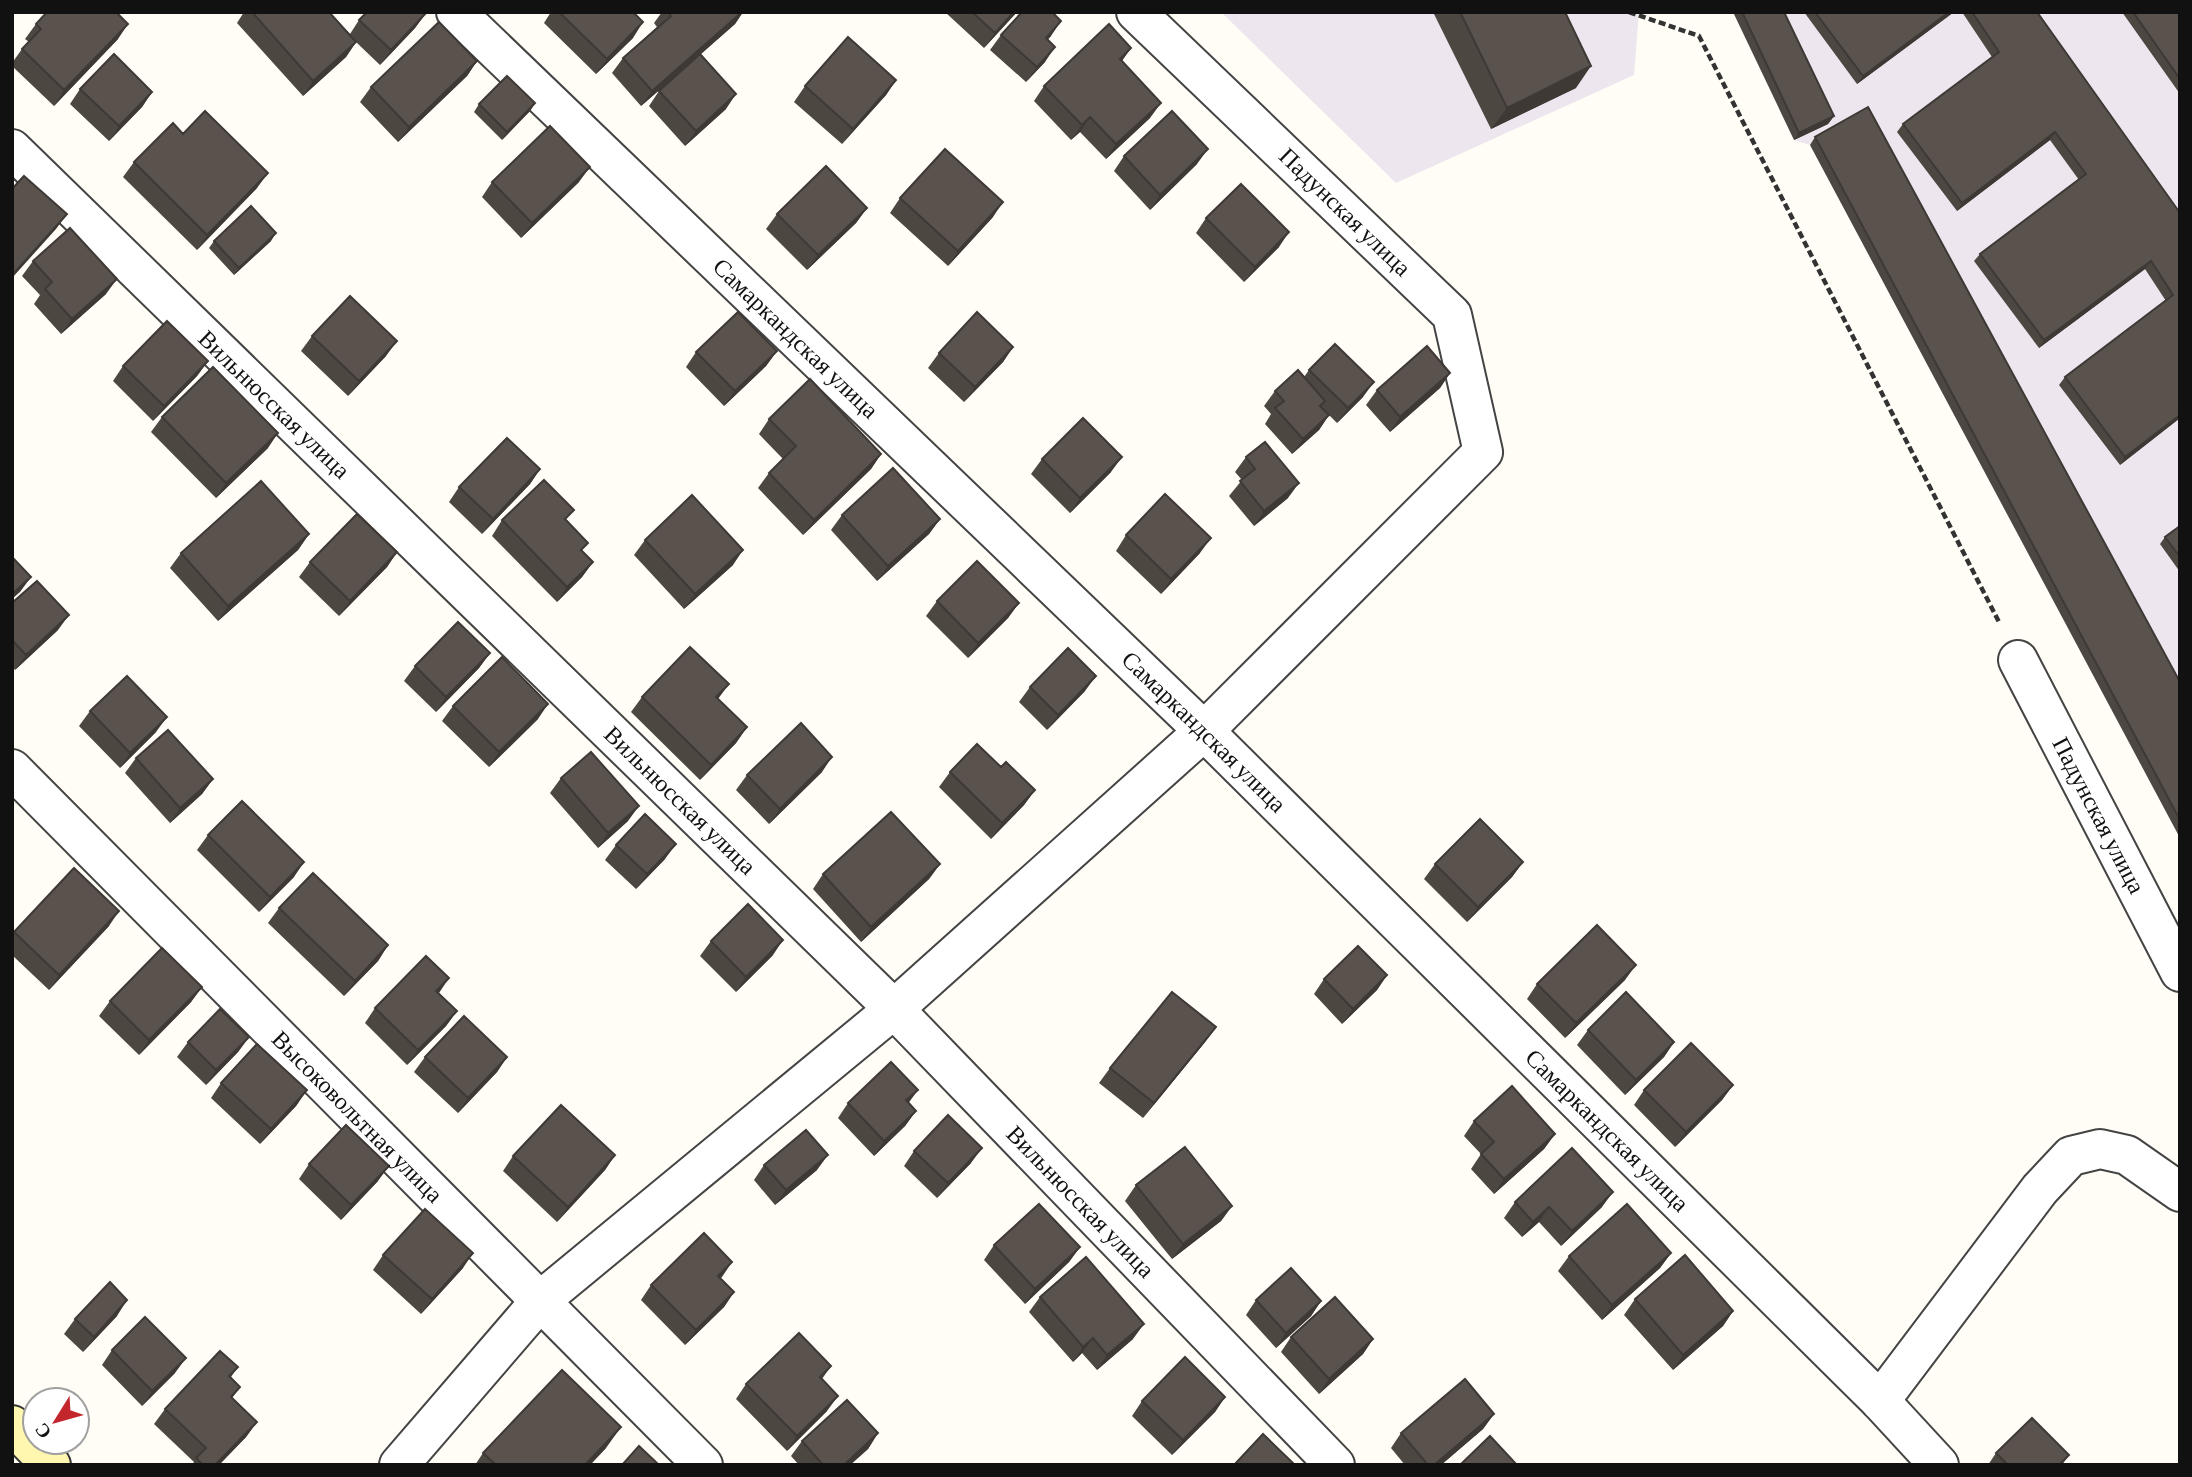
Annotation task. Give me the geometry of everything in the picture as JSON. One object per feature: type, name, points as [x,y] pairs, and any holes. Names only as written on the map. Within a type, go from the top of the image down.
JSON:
[{"type":"street","name":"Самаркандская улица","points":[[456,12],[1204,731],[1880,1401],[1940,1465]]},
{"type":"street","name":"Падунская улица","points":[[1136,12],[1452,315],[1483,452],[1204,731]]},
{"type":"street","name":"Вильнюсская улица","points":[[12,149],[894,1009],[1335,1465]]},
{"type":"street","name":"Падунская улица","points":[[2018,660],[2180,972]]},
{"type":"street","points":[[398,1465],[541,1300],[894,1009],[1204,731]]},
{"type":"street","name":"Высоковольтная улица","points":[[12,769],[703,1465]]},
{"type":"street","points":[[1880,1401],[2040,1189],[2071,1156],[2101,1149],[2127,1155],[2180,1192]]},
{"type":"street","points":[[12,1425],[51,1465]]},
{"type":"path","points":[[1629,12],[1699,36],[2018,660]]},
{"type":"shaded area","points":[[1221,12],[1639,12],[1634,75],[1396,183]]},
{"type":"shaded area","points":[[1733,12],[2180,12],[2180,838],[1810,145],[1794,140]]},
{"type":"building","points":[[47,12],[116,12],[128,24],[64,90],[22,49],[41,29],[36,24]]},
{"type":"building","points":[[252,12],[329,12],[356,42],[313,81]]},
{"type":"building","points":[[367,12],[426,13],[391,50],[359,20]]},
{"type":"building","points":[[559,12],[633,12],[643,22],[607,59]]},
{"type":"building","points":[[668,12],[742,12],[652,91],[623,58],[671,16]]},
{"type":"building","points":[[972,12],[1014,12],[995,33]]},
{"type":"building","points":[[1022,12],[1052,12],[1061,21],[1046,38],[1055,47],[1037,67],[1001,35]]},
{"type":"building","points":[[1460,12],[1565,12],[1591,66],[1507,108]]},
{"type":"building","points":[[1742,12],[1784,12],[1834,116],[1799,133]]},
{"type":"building","points":[[1815,12],[1949,12],[1863,76]]},
{"type":"building","points":[[1972,12],[2037,12],[2180,213],[2180,415],[2125,457],[2065,377],[2173,295],[2151,261],[2044,340],[1980,254],[2086,174],[2055,132],[1962,203],[1903,124],[1999,52]]},
{"type":"building","points":[[2133,12],[2180,12],[2180,79]]},
{"type":"building","points":[[439,22],[477,61],[409,127],[371,87]]},
{"type":"building","points":[[1109,24],[1131,48],[1120,59],[1161,103],[1116,144],[1090,117],[1082,125],[1044,86]]},
{"type":"building","points":[[848,37],[896,80],[853,129],[805,86]]},
{"type":"building","points":[[114,54],[152,92],[119,126],[80,89]]},
{"type":"building","points":[[700,54],[736,94],[696,131],[659,91]]},
{"type":"building","points":[[507,76],[535,103],[507,132],[479,104]]},
{"type":"building","points":[[1868,107],[2180,682],[2180,820],[1815,137]]},
{"type":"building","points":[[205,111],[268,173],[207,235],[134,162],[173,123],[183,134]]},
{"type":"building","points":[[1172,111],[1208,149],[1160,195],[1124,156]]},
{"type":"building","points":[[550,126],[590,167],[532,223],[492,182]]},
{"type":"building","points":[[945,149],[1003,202],[958,251],[900,198]]},
{"type":"building","points":[[826,166],[867,208],[818,255],[777,214]]},
{"type":"building","points":[[24,176],[67,214],[14,273],[12,189]]},
{"type":"building","points":[[1241,184],[1289,232],[1255,267],[1206,218]]},
{"type":"building","points":[[251,206],[276,233],[239,268],[214,241]]},
{"type":"building","points":[[70,228],[117,279],[72,319],[45,289],[52,282],[33,261]]},
{"type":"building","points":[[350,296],[397,341],[359,381],[312,336]]},
{"type":"building","points":[[738,312],[777,351],[735,391],[696,352]]},
{"type":"building","points":[[977,312],[1013,347],[975,387],[939,353]]},
{"type":"building","points":[[167,321],[208,361],[164,406],[123,366]]},
{"type":"building","points":[[1335,344],[1374,382],[1348,408],[1309,370]]},
{"type":"building","points":[[1427,346],[1450,373],[1400,417],[1377,390]]},
{"type":"building","points":[[213,367],[278,433],[226,483],[162,417]]},
{"type":"building","points":[[1298,370],[1325,401],[1320,406],[1329,415],[1303,439],[1275,408],[1284,401],[1275,391]]},
{"type":"building","points":[[810,379],[881,454],[814,520],[769,473],[796,446],[769,419]]},
{"type":"building","points":[[1083,418],[1122,457],[1080,498],[1042,459]]},
{"type":"building","points":[[507,438],[540,469],[493,519],[459,487]]},
{"type":"building","points":[[1265,442],[1299,483],[1264,511],[1240,481],[1255,469],[1246,457]]},
{"type":"building","points":[[893,468],[940,519],[888,566],[842,515]]},
{"type":"building","points":[[544,480],[574,510],[565,519],[588,543],[581,550],[593,562],[567,587],[502,520]]},
{"type":"building","points":[[261,481],[309,534],[228,606],[181,553]]},
{"type":"building","points":[[1165,494],[1211,538],[1171,579],[1126,535]]},
{"type":"building","points":[[692,495],[743,550],[695,594],[645,540]]},
{"type":"building","points":[[357,514],[397,552],[350,601],[310,562]]},
{"type":"building","points":[[2180,526],[2180,557],[2165,537]]},
{"type":"building","points":[[12,557],[31,577],[12,594]]},
{"type":"building","points":[[977,561],[1019,603],[978,643],[937,601]]},
{"type":"building","points":[[37,581],[69,615],[26,655],[12,640],[12,603]]},
{"type":"building","points":[[458,622],[490,653],[446,697],[415,666]]},
{"type":"building","points":[[690,647],[729,684],[716,697],[747,727],[711,765],[642,697]]},
{"type":"building","points":[[1068,648],[1096,676],[1058,715],[1030,687]]},
{"type":"building","points":[[502,657],[548,704],[499,752],[453,706]]},
{"type":"building","points":[[127,676],[167,717],[130,753],[90,711]]},
{"type":"building","points":[[801,723],[832,757],[780,809],[747,775]]},
{"type":"building","points":[[168,730],[213,779],[180,808],[136,758]]},
{"type":"building","points":[[977,744],[1001,767],[1006,762],[1035,790],[1002,823],[950,772]]},
{"type":"building","points":[[591,752],[639,806],[608,833],[561,778]]},
{"type":"building","points":[[242,801],[304,862],[270,897],[208,835]]},
{"type":"building","points":[[891,812],[940,864],[871,927],[823,874]]},
{"type":"building","points":[[645,814],[676,844],[647,874],[616,845]]},
{"type":"building","points":[[1480,819],[1523,862],[1478,907],[1435,864]]},
{"type":"building","points":[[74,868],[119,911],[59,975],[14,932]]},
{"type":"building","points":[[313,873],[388,945],[355,981],[279,908]]},
{"type":"building","points":[[748,904],[783,940],[746,977],[711,941]]},
{"type":"building","points":[[1597,925],[1636,965],[1576,1023],[1537,984]]},
{"type":"building","points":[[1358,946],[1387,975],[1353,1009],[1324,979]]},
{"type":"building","points":[[162,948],[202,987],[149,1040],[110,1001]]},
{"type":"building","points":[[426,956],[449,978],[436,991],[457,1011],[418,1050],[375,1008]]},
{"type":"building","points":[[1172,992],[1216,1027],[1154,1103],[1110,1068]]},
{"type":"building","points":[[1626,992],[1674,1042],[1636,1080],[1588,1030]]},
{"type":"building","points":[[220,1009],[249,1037],[216,1070],[188,1042]]},
{"type":"building","points":[[464,1016],[507,1057],[468,1098],[425,1057]]},
{"type":"building","points":[[1691,1043],[1733,1085],[1686,1132],[1644,1090]]},
{"type":"building","points":[[257,1044],[307,1090],[271,1129],[221,1083]]},
{"type":"building","points":[[891,1062],[918,1090],[906,1100],[916,1111],[884,1141],[848,1103]]},
{"type":"building","points":[[1512,1086],[1555,1134],[1504,1179],[1481,1154],[1494,1142],[1474,1121]]},
{"type":"building","points":[[561,1105],[615,1155],[568,1207],[513,1156]]},
{"type":"building","points":[[948,1115],[982,1148],[948,1183],[914,1151]]},
{"type":"building","points":[[346,1125],[389,1166],[351,1205],[309,1164]]},
{"type":"building","points":[[806,1130],[828,1155],[786,1190],[764,1165]]},
{"type":"building","points":[[1185,1147],[1232,1206],[1183,1244],[1136,1185]]},
{"type":"building","points":[[1572,1148],[1613,1192],[1572,1231],[1549,1207],[1533,1222],[1515,1202]]},
{"type":"building","points":[[1039,1204],[1080,1247],[1035,1289],[994,1245]]},
{"type":"building","points":[[1627,1204],[1671,1253],[1612,1305],[1569,1256]]},
{"type":"building","points":[[425,1209],[473,1253],[432,1299],[383,1255]]},
{"type":"building","points":[[704,1233],[732,1262],[718,1276],[734,1292],[696,1330],[651,1285]]},
{"type":"building","points":[[1685,1255],[1733,1311],[1683,1355],[1635,1299]]},
{"type":"building","points":[[1086,1257],[1144,1324],[1107,1355],[1093,1338],[1083,1347],[1040,1297]]},
{"type":"building","points":[[1291,1268],[1321,1301],[1286,1333],[1256,1300]]},
{"type":"building","points":[[110,1282],[127,1300],[94,1337],[75,1319]]},
{"type":"building","points":[[1335,1297],[1373,1339],[1329,1379],[1291,1337]]},
{"type":"building","points":[[145,1317],[186,1358],[152,1391],[112,1350]]},
{"type":"building","points":[[799,1333],[831,1366],[820,1377],[838,1396],[797,1436],[746,1384]]},
{"type":"building","points":[[220,1351],[238,1367],[229,1376],[240,1387],[231,1397],[257,1422],[215,1465],[203,1465],[196,1458],[206,1448],[165,1409]]},
{"type":"building","points":[[1185,1357],[1225,1397],[1183,1440],[1142,1401]]},
{"type":"building","points":[[562,1370],[621,1427],[585,1465],[496,1465],[483,1453]]},
{"type":"building","points":[[1465,1379],[1494,1414],[1434,1465],[1428,1465],[1401,1433]]},
{"type":"building","points":[[847,1400],[878,1433],[844,1465],[823,1465],[802,1441]]},
{"type":"building","points":[[2032,1418],[2069,1455],[2059,1465],[2008,1465],[1996,1453]]},
{"type":"building","points":[[1263,1434],[1295,1465],[1234,1465]]},
{"type":"building","points":[[1490,1436],[1517,1465],[1460,1465]]},
{"type":"building","points":[[639,1446],[659,1465],[622,1465]]}]
